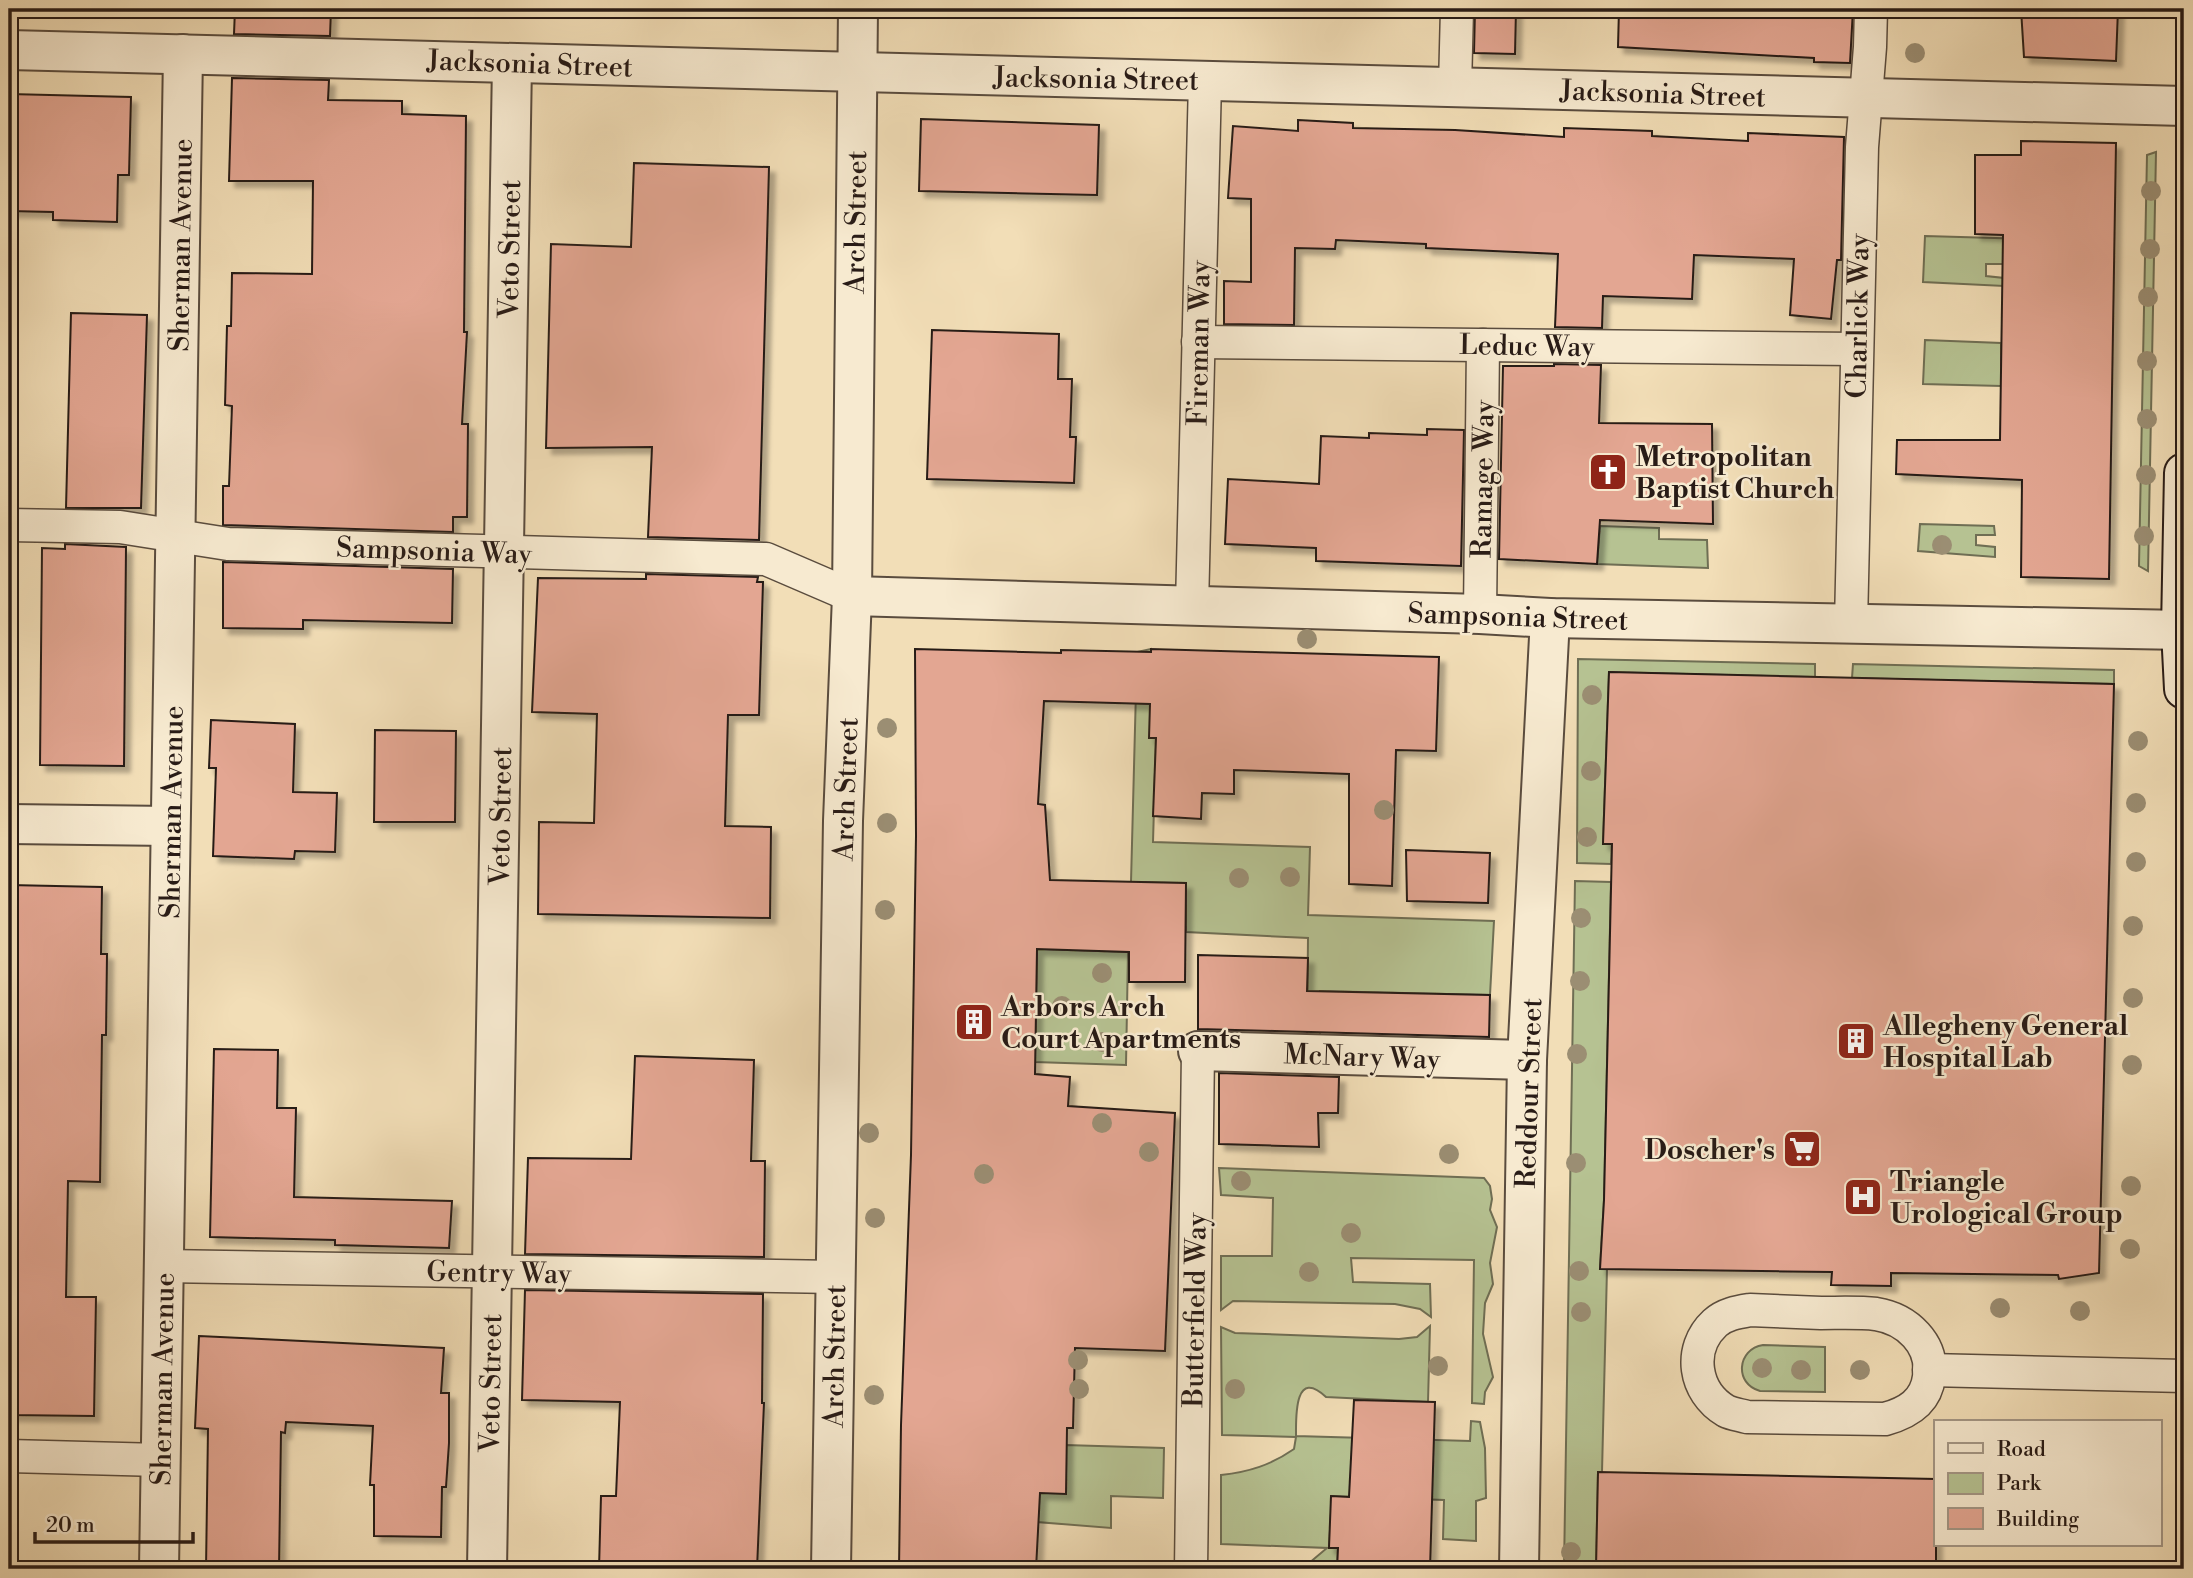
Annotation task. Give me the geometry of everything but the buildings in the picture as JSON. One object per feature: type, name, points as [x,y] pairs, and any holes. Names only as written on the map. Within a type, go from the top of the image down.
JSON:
[{"type":"street","name":"Arch Street","points":[[831,1569],[843,821],[852,596],[858,9]]},
{"type":"street","name":"Jacksonia Street","points":[[9,50],[2184,107]]},
{"type":"street","name":"Sherman Avenue","points":[[159,1569],[183,54]]},
{"type":"street","name":"Veto Street","points":[[487,1569],[513,63]]},
{"type":"street","points":[[2184,473],[2184,689]]},
{"type":"street","name":"Sampsonia Street","points":[[852,596],[1550,618],[2183,630]]},
{"type":"street","name":"Reddour Street","points":[[1519,1569],[1527,1060],[1550,618]]},
{"type":"street","points":[[9,824],[170,826]]},
{"type":"street","name":"McNary Way","points":[[1198,1051],[1527,1060]]},
{"type":"lane","points":[[1455,87],[1457,9]]},
{"type":"lane","name":"Charlick Way","points":[[1851,624],[1862,147],[1871,9]]},
{"type":"lane","name":"Fireman Way","points":[[1192,606],[1205,81]]},
{"type":"lane","name":"Leduc Way","points":[[1198,342],[1856,349]]},
{"type":"lane","name":"Ramage Way","points":[[1480,614],[1483,345]]},
{"type":"lane","name":"Sampsonia Way","points":[[9,525],[120,527],[228,544],[766,558],[852,596]]},
{"type":"lane","name":"Butterfield Way","points":[[1191,1569],[1198,1051]]},
{"type":"lane","name":"Gentry Way","points":[[163,1266],[835,1277]]},
{"type":"lane","points":[[1751,1310],[1877,1314],[1916,1332],[1926,1348],[1930,1370],[1924,1394],[1914,1406],[1901,1415],[1885,1419],[1747,1416],[1729,1413],[1713,1402],[1703,1388],[1697,1371],[1698,1353],[1704,1336],[1716,1322],[1732,1313],[1751,1310]]},
{"type":"lane","points":[[1930,1370],[2184,1376]]},
{"type":"lane","points":[[9,1456],[160,1460]]},
{"type":"green space","points":[[2156,152],[2148,571],[2139,566],[2147,155]]},
{"type":"green space","points":[[1925,236],[2029,239],[2004,264],[1986,264],[1986,276],[2004,278],[2004,286],[1923,282]]},
{"type":"green space","points":[[1925,340],[2001,343],[2001,386],[1923,384]]},
{"type":"green space","points":[[1920,524],[1994,526],[1995,535],[1976,535],[1976,545],[1995,547],[1995,557],[1918,551]]},
{"type":"green space","points":[[1600,526],[1659,528],[1659,539],[1707,540],[1708,568],[1597,564]]},
{"type":"green space","points":[[1151,649],[1156,738],[1153,842],[1310,847],[1308,915],[1494,921],[1490,995],[1320,991],[1320,1040],[1307,1040],[1308,938],[1186,932],[1186,883],[1131,882],[1137,652]]},
{"type":"green space","points":[[1578,659],[1815,664],[1815,677],[1609,672],[1603,843],[1612,844],[1611,864],[1577,863]]},
{"type":"green space","points":[[1853,664],[2114,670],[2114,684],[1852,678]]},
{"type":"green space","points":[[1575,881],[1611,882],[1600,1268],[1607,1269],[1602,1472],[1598,1473],[1596,1569],[1564,1569]]},
{"type":"green space","points":[[1037,949],[1128,952],[1126,1065],[1035,1062]]},
{"type":"green space","points":[[1219,1168],[1484,1178],[1490,1186],[1490,1210],[1497,1227],[1490,1263],[1493,1284],[1485,1303],[1483,1334],[1493,1377],[1485,1392],[1484,1404],[1472,1403],[1474,1260],[1351,1258],[1353,1282],[1430,1284],[1431,1317],[1420,1309],[1395,1304],[1233,1301],[1221,1310],[1221,1256],[1272,1256],[1273,1198],[1221,1195]]},
{"type":"green space","points":[[1430,1326],[1428,1402],[1326,1397],[1316,1389],[1308,1388],[1302,1391],[1299,1399],[1296,1436],[1470,1441],[1471,1421],[1480,1422],[1485,1448],[1486,1498],[1476,1501],[1476,1541],[1443,1539],[1444,1500],[1332,1496],[1329,1547],[1338,1548],[1337,1569],[1302,1569],[1327,1548],[1221,1544],[1221,1475],[1250,1470],[1277,1459],[1294,1449],[1296,1437],[1222,1435],[1221,1327],[1235,1333],[1399,1339],[1417,1337]]},
{"type":"green space","points":[[1763,1345],[1825,1347],[1825,1392],[1760,1391],[1752,1387],[1743,1374],[1744,1359],[1754,1348]]},
{"type":"green space","points":[[1065,1445],[1164,1448],[1163,1498],[1111,1496],[1111,1528],[1037,1522],[1038,1493],[1066,1493]]},
{"type":"place","name":"Metropolitan Baptist Church","points":[[1608,472]]},
{"type":"place","name":"Arbors Arch Court Apartments","points":[[974,1022]]},
{"type":"place","name":"Allegheny General Hospital Lab","points":[[1856,1041]]},
{"type":"place","name":"Doscher's","points":[[1802,1149]]},
{"type":"place","name":"Triangle Urological Group","points":[[1863,1197]]}]
